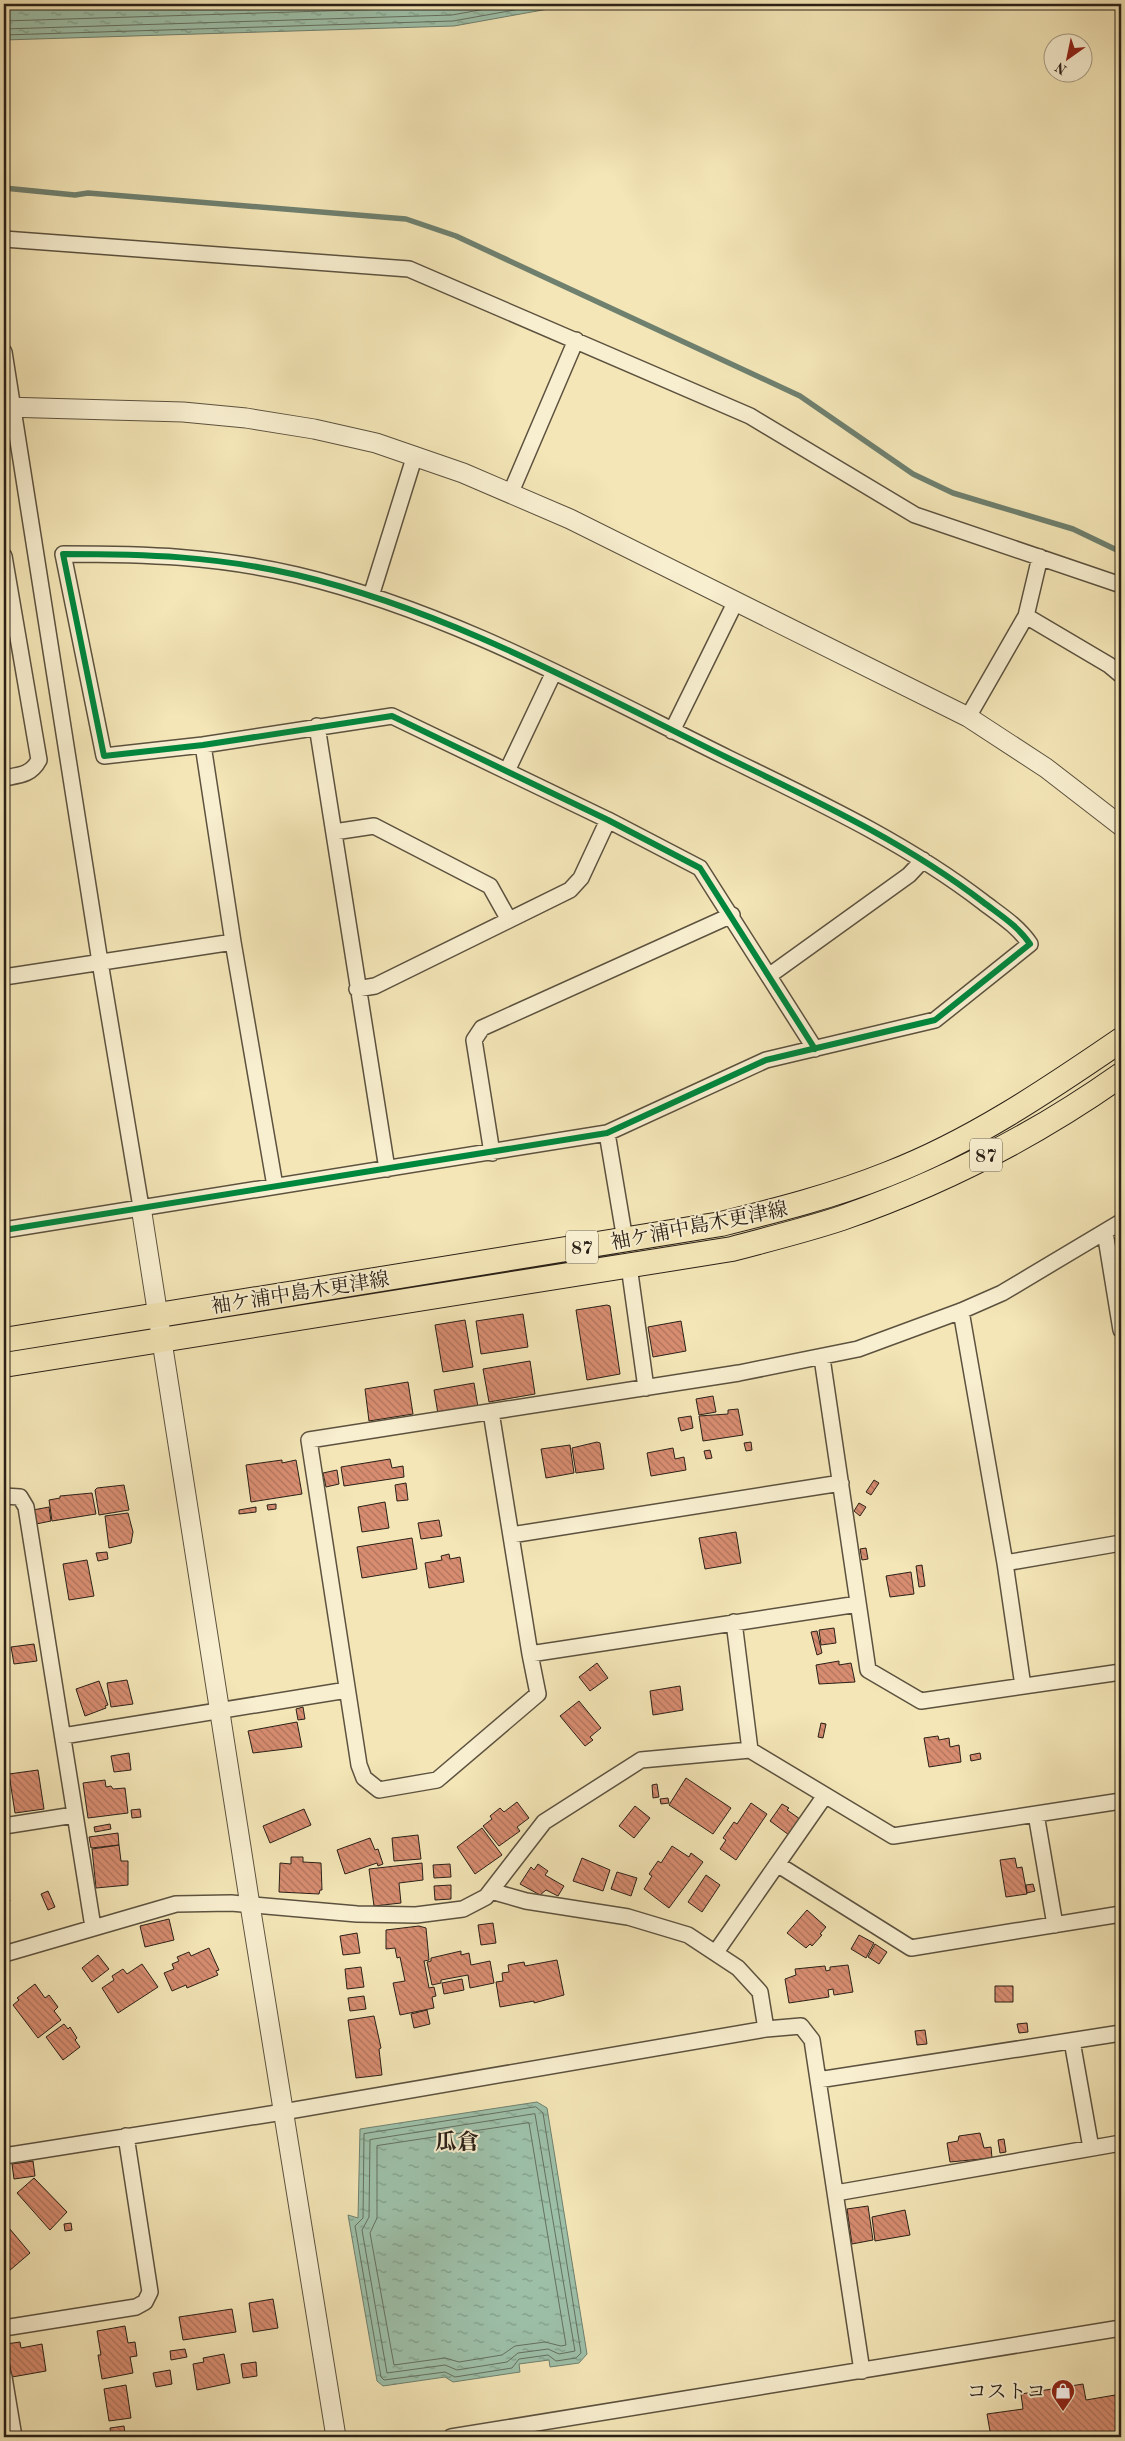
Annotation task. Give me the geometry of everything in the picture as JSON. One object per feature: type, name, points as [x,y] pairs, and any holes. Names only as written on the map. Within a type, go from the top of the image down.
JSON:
[{"type":"main road","name":"袖ケ浦中島木更津線","points":[[4,1340],[721,1224],[804,1204],[890,1174],[952,1144],[1004,1116],[1121,1040]]},
{"type":"main road","name":"袖ケ浦中島木更津線","points":[[4,1365],[732,1249],[841,1218],[934,1181],[1026,1134],[1121,1075]]},
{"type":"street","points":[[4,239],[409,269],[750,416],[915,515],[1121,585]]},
{"type":"street","points":[[511,492],[576,340]]},
{"type":"street","points":[[4,352],[8,407],[141,1207],[250,1905],[336,2437]]},
{"type":"street","points":[[8,407],[183,412],[246,418],[314,429],[376,443],[511,492],[736,601],[968,717],[1046,768],[1121,826]]},
{"type":"street","points":[[371,596],[415,456]]},
{"type":"street","points":[[4,1230],[607,1134],[766,1060],[815,1049],[935,1020],[1030,944],[1022,932],[951,877],[844,814],[465,630],[371,596],[297,575],[217,559],[152,554],[63,554],[104,756],[203,745],[392,716],[507,770],[700,868],[732,915],[815,1049]]},
{"type":"street","points":[[4,556],[11,637],[39,760],[34,769],[25,774],[4,778]]},
{"type":"street","points":[[968,717],[1026,616],[1040,557]]},
{"type":"street","points":[[672,730],[736,601]]},
{"type":"street","points":[[1026,616],[1109,665],[1121,675]]},
{"type":"street","points":[[507,770],[554,672]]},
{"type":"street","points":[[317,726],[357,989],[387,1169]]},
{"type":"street","points":[[203,745],[233,942],[275,1186]]},
{"type":"street","points":[[357,989],[375,986],[570,890],[581,878],[608,820]]},
{"type":"street","points":[[334,832],[374,826],[490,886],[509,920]]},
{"type":"street","points":[[770,975],[909,875],[923,860]]},
{"type":"street","points":[[492,1153],[474,1040],[482,1028],[732,915]]},
{"type":"street","points":[[4,977],[233,942]]},
{"type":"street","points":[[607,1134],[625,1240]]},
{"type":"street","points":[[491,1412],[538,1694],[436,1780],[379,1790],[364,1778],[359,1765],[308,1440],[646,1388],[822,1358],[858,1349],[961,1311],[1002,1293],[1121,1222]]},
{"type":"street","points":[[1105,1232],[1121,1330]]},
{"type":"street","points":[[629,1266],[646,1388]]},
{"type":"street","points":[[961,1311],[1005,1563],[1024,1686]]},
{"type":"street","points":[[822,1358],[868,1670],[922,1701],[1121,1672]]},
{"type":"street","points":[[511,1535],[841,1483]]},
{"type":"street","points":[[4,1496],[20,1497],[26,1506],[93,1927]]},
{"type":"street","points":[[1005,1563],[1121,1543]]},
{"type":"street","points":[[530,1654],[858,1604]]},
{"type":"street","points":[[734,1622],[750,1750]]},
{"type":"street","points":[[63,1736],[347,1690]]},
{"type":"street","points":[[4,1954],[176,1904],[203,1902],[357,1914],[416,1915],[463,1910],[486,1897],[544,1822],[641,1760],[750,1750],[824,1797],[893,1836],[1121,1801]]},
{"type":"street","points":[[716,1952],[824,1797]]},
{"type":"street","points":[[1036,1814],[1055,1925]]},
{"type":"street","points":[[4,1826],[74,1816]]},
{"type":"street","points":[[777,1864],[910,1948],[1121,1914]]},
{"type":"street","points":[[491,1891],[526,1901],[628,1917],[688,1935],[738,1968],[760,1992],[766,2029]]},
{"type":"street","points":[[4,2156],[284,2112],[766,2029],[801,2026],[812,2040],[862,2371]]},
{"type":"street","points":[[818,2080],[1121,2033]]},
{"type":"street","points":[[1072,2041],[1091,2148]]},
{"type":"street","points":[[4,2328],[136,2307],[146,2302],[150,2292],[126,2136]]},
{"type":"street","points":[[836,2193],[1121,2143]]},
{"type":"street","points":[[451,2437],[1121,2328]]},
{"type":"street","points":[[4,2377],[14,2437]]},
{"type":"water","points":[[4,4],[576,4],[454,26],[4,40]]},
{"type":"water","points":[[537,2102],[547,2108],[587,2354],[579,2363],[550,2367],[549,2360],[519,2364],[520,2372],[453,2382],[445,2377],[383,2386],[377,2381],[348,2215],[358,2218],[360,2129]]},
{"type":"building","points":[[610,1306],[620,1374],[587,1380],[576,1310]]},
{"type":"building","points":[[523,1314],[528,1347],[481,1354],[476,1321]]},
{"type":"building","points":[[465,1320],[473,1367],[443,1372],[435,1325]]},
{"type":"building","points":[[681,1321],[686,1351],[653,1357],[648,1327]]},
{"type":"building","points":[[530,1361],[535,1394],[489,1402],[483,1369]]},
{"type":"building","points":[[408,1382],[413,1414],[369,1421],[365,1389]]},
{"type":"building","points":[[474,1383],[478,1407],[438,1414],[434,1390]]},
{"type":"building","points":[[713,1396],[716,1412],[699,1415],[696,1399]]},
{"type":"building","points":[[738,1409],[743,1435],[703,1441],[699,1416],[728,1414],[728,1410]]},
{"type":"building","points":[[691,1416],[693,1428],[681,1431],[678,1418]]},
{"type":"building","points":[[597,1442],[600,1443],[604,1469],[576,1473],[572,1448]]},
{"type":"building","points":[[751,1442],[752,1450],[746,1451],[744,1443]]},
{"type":"building","points":[[570,1445],[574,1473],[546,1478],[541,1449]]},
{"type":"building","points":[[673,1448],[675,1459],[684,1457],[686,1470],[651,1476],[647,1453]]},
{"type":"building","points":[[710,1450],[712,1458],[706,1459],[704,1451]]},
{"type":"building","points":[[390,1459],[392,1468],[403,1466],[404,1477],[344,1486],[341,1467]]},
{"type":"building","points":[[282,1460],[282,1463],[296,1460],[302,1494],[251,1502],[246,1465]]},
{"type":"building","points":[[337,1470],[339,1484],[326,1487],[323,1473]]},
{"type":"building","points":[[874,1480],[879,1483],[871,1495],[866,1492]]},
{"type":"building","points":[[406,1483],[408,1500],[397,1501],[395,1485]]},
{"type":"building","points":[[124,1485],[129,1510],[99,1515],[95,1490],[97,1488]]},
{"type":"building","points":[[92,1493],[96,1514],[52,1521],[49,1500],[60,1498],[60,1496]]},
{"type":"building","points":[[385,1502],[389,1528],[362,1532],[358,1507]]},
{"type":"building","points":[[859,1503],[866,1507],[860,1516],[854,1511]]},
{"type":"building","points":[[276,1504],[276,1509],[268,1510],[267,1505]]},
{"type":"building","points":[[49,1507],[51,1521],[36,1524],[33,1510]]},
{"type":"building","points":[[256,1507],[256,1512],[239,1514],[239,1510]]},
{"type":"building","points":[[128,1513],[133,1532],[131,1543],[109,1548],[105,1516]]},
{"type":"building","points":[[439,1520],[442,1536],[421,1539],[418,1523]]},
{"type":"building","points":[[736,1532],[741,1563],[705,1569],[699,1538]]},
{"type":"building","points":[[412,1538],[417,1569],[362,1578],[357,1547]]},
{"type":"building","points":[[866,1548],[868,1559],[862,1560],[860,1549]]},
{"type":"building","points":[[107,1552],[108,1559],[98,1561],[96,1553]]},
{"type":"building","points":[[449,1554],[450,1559],[460,1557],[464,1582],[429,1588],[425,1563],[442,1560],[441,1556]]},
{"type":"building","points":[[87,1560],[94,1596],[69,1600],[63,1564]]},
{"type":"building","points":[[922,1565],[925,1586],[919,1587],[916,1566]]},
{"type":"building","points":[[911,1572],[914,1594],[890,1597],[886,1576]]},
{"type":"building","points":[[834,1628],[836,1643],[821,1645],[819,1630]]},
{"type":"building","points":[[817,1631],[822,1653],[817,1655],[811,1632]]},
{"type":"building","points":[[34,1644],[37,1661],[14,1664],[11,1647]]},
{"type":"building","points":[[839,1661],[839,1665],[851,1663],[855,1682],[819,1684],[816,1665]]},
{"type":"building","points":[[597,1663],[608,1678],[590,1691],[579,1677]]},
{"type":"building","points":[[127,1680],[133,1704],[111,1707],[107,1683]]},
{"type":"building","points":[[99,1681],[108,1705],[105,1706],[106,1708],[85,1716],[76,1689]]},
{"type":"building","points":[[680,1686],[683,1710],[653,1715],[650,1691]]},
{"type":"building","points":[[579,1701],[601,1728],[590,1737],[593,1740],[585,1746],[560,1716]]},
{"type":"building","points":[[303,1707],[305,1719],[298,1720],[296,1709]]},
{"type":"building","points":[[297,1722],[302,1747],[253,1753],[248,1731]]},
{"type":"building","points":[[821,1723],[826,1724],[823,1738],[818,1737]]},
{"type":"building","points":[[938,1736],[939,1740],[949,1738],[950,1747],[959,1745],[961,1762],[929,1767],[924,1738]]},
{"type":"building","points":[[129,1753],[131,1770],[114,1772],[111,1756]]},
{"type":"building","points":[[980,1753],[981,1759],[971,1761],[970,1755]]},
{"type":"building","points":[[38,1770],[44,1809],[15,1813],[9,1774]]},
{"type":"building","points":[[686,1778],[731,1808],[713,1834],[669,1805]]},
{"type":"building","points":[[105,1780],[106,1787],[111,1786],[113,1789],[125,1788],[128,1813],[88,1818],[83,1783]]},
{"type":"building","points":[[657,1784],[659,1797],[653,1798],[652,1785]]},
{"type":"building","points":[[668,1798],[669,1803],[661,1804],[660,1799]]},
{"type":"building","points":[[517,1802],[529,1818],[517,1827],[520,1831],[499,1846],[483,1826],[492,1819],[490,1816],[500,1808],[504,1812]]},
{"type":"building","points":[[751,1803],[767,1814],[736,1860],[720,1849],[726,1840],[723,1838],[734,1822],[737,1824]]},
{"type":"building","points":[[782,1804],[800,1819],[789,1835],[770,1821]]},
{"type":"building","points":[[635,1806],[650,1818],[634,1838],[619,1826]]},
{"type":"building","points":[[140,1809],[141,1817],[132,1818],[131,1810]]},
{"type":"building","points":[[304,1809],[311,1825],[270,1843],[263,1826]]},
{"type":"building","points":[[110,1824],[111,1829],[95,1832],[94,1827]]},
{"type":"building","points":[[482,1828],[502,1855],[475,1874],[457,1847]]},
{"type":"building","points":[[118,1833],[119,1845],[91,1848],[89,1837]]},
{"type":"building","points":[[418,1835],[421,1859],[394,1861],[392,1838]]},
{"type":"building","points":[[370,1838],[375,1850],[378,1849],[383,1864],[378,1866],[377,1863],[345,1874],[337,1850]]},
{"type":"building","points":[[119,1845],[121,1861],[128,1861],[128,1885],[96,1888],[92,1849]]},
{"type":"building","points":[[672,1846],[689,1857],[691,1853],[703,1862],[669,1908],[644,1889],[652,1876],[649,1874],[658,1861],[661,1863]]},
{"type":"building","points":[[291,1857],[303,1857],[303,1862],[321,1863],[322,1890],[320,1890],[319,1894],[279,1892],[280,1863],[291,1864]]},
{"type":"building","points":[[582,1858],[610,1870],[603,1891],[573,1881]]},
{"type":"building","points":[[1015,1858],[1017,1868],[1022,1867],[1027,1894],[1006,1897],[1000,1860]]},
{"type":"building","points":[[422,1863],[423,1880],[399,1883],[401,1903],[374,1906],[369,1869]]},
{"type":"building","points":[[450,1864],[451,1877],[434,1878],[433,1865]]},
{"type":"building","points":[[538,1864],[548,1871],[545,1875],[564,1886],[558,1896],[546,1890],[540,1895],[520,1884],[531,1867],[534,1870]]},
{"type":"building","points":[[617,1872],[637,1878],[631,1896],[611,1889]]},
{"type":"building","points":[[706,1875],[720,1885],[702,1912],[688,1902]]},
{"type":"building","points":[[1033,1884],[1035,1891],[1027,1893],[1026,1885]]},
{"type":"building","points":[[4,1885],[10,1901],[4,1903]]},
{"type":"building","points":[[451,1885],[451,1899],[435,1900],[434,1886]]},
{"type":"building","points":[[48,1891],[55,1907],[48,1910],[41,1894]]},
{"type":"building","points":[[807,1910],[826,1927],[820,1934],[822,1935],[812,1946],[810,1944],[806,1948],[787,1933]]},
{"type":"building","points":[[169,1919],[174,1940],[145,1947],[140,1926]]},
{"type":"building","points":[[493,1923],[496,1943],[481,1945],[478,1925]]},
{"type":"building","points":[[419,1926],[426,1928],[429,1960],[424,1961],[429,1988],[434,1987],[436,1996],[432,1997],[434,2008],[400,2015],[393,1983],[405,1981],[400,1957],[397,1958],[395,1948],[386,1949],[386,1930]]},
{"type":"building","points":[[357,1933],[360,1953],[343,1955],[340,1936]]},
{"type":"building","points":[[859,1935],[874,1943],[866,1958],[851,1949]]},
{"type":"building","points":[[875,1944],[887,1952],[879,1964],[868,1957]]},
{"type":"building","points":[[209,1948],[219,1970],[216,1971],[218,1975],[187,1988],[186,1985],[172,1991],[164,1973],[174,1969],[172,1964],[179,1961],[177,1957],[189,1952],[191,1956]]},
{"type":"building","points":[[461,1951],[461,1955],[469,1953],[471,1965],[490,1961],[494,1983],[470,1988],[468,1975],[441,1980],[441,1983],[432,1985],[427,1962],[431,1961],[431,1958]]},
{"type":"building","points":[[98,1955],[109,1969],[92,1982],[82,1968]]},
{"type":"building","points":[[557,1960],[564,1995],[534,2003],[534,2001],[500,2007],[496,1982],[503,1981],[502,1973],[509,1972],[508,1965],[524,1962],[525,1966]]},
{"type":"building","points":[[142,1964],[158,1987],[118,2013],[102,1988],[114,1980],[112,1976],[123,1969],[127,1974]]},
{"type":"building","points":[[848,1965],[853,1992],[834,1995],[833,1989],[828,1990],[829,1997],[789,2003],[785,1979],[796,1975],[795,1969],[825,1966],[826,1971],[830,1970],[830,1967]]},
{"type":"building","points":[[361,1967],[364,1987],[347,1989],[345,1969]]},
{"type":"building","points":[[462,1979],[464,1990],[444,1994],[442,1983]]},
{"type":"building","points":[[35,1984],[45,1998],[49,1995],[58,2007],[54,2011],[61,2020],[38,2038],[13,2005],[19,2000],[17,1998]]},
{"type":"building","points":[[995,1986],[1013,1986],[1013,2002],[995,2002]]},
{"type":"building","points":[[364,1996],[366,2009],[350,2011],[348,1998]]},
{"type":"building","points":[[427,2010],[430,2024],[414,2028],[411,2014]]},
{"type":"building","points":[[374,2016],[381,2048],[379,2049],[382,2075],[356,2078],[348,2020]]},
{"type":"building","points":[[1027,2023],[1028,2032],[1019,2033],[1017,2024]]},
{"type":"building","points":[[64,2024],[68,2029],[70,2027],[80,2047],[63,2060],[46,2037]]},
{"type":"building","points":[[925,2030],[927,2044],[917,2045],[915,2031]]},
{"type":"building","points":[[980,2133],[984,2148],[991,2147],[992,2158],[950,2162],[947,2143],[958,2141],[959,2136]]},
{"type":"building","points":[[1004,2139],[1006,2152],[1000,2153],[998,2140]]},
{"type":"building","points":[[33,2161],[35,2176],[14,2179],[12,2164]]},
{"type":"building","points":[[34,2178],[67,2212],[50,2230],[17,2193]]},
{"type":"building","points":[[868,2206],[873,2240],[852,2244],[847,2209]]},
{"type":"building","points":[[905,2210],[910,2235],[875,2241],[872,2217]]},
{"type":"building","points":[[4,2222],[30,2253],[9,2271],[4,2268]]},
{"type":"building","points":[[71,2223],[72,2230],[65,2231],[64,2224]]},
{"type":"building","points":[[273,2299],[278,2328],[253,2332],[249,2303]]},
{"type":"building","points":[[232,2309],[236,2332],[183,2340],[179,2317]]},
{"type":"building","points":[[125,2326],[128,2343],[135,2342],[137,2356],[130,2357],[133,2373],[102,2379],[97,2331]]},
{"type":"building","points":[[20,2342],[21,2348],[42,2344],[46,2371],[12,2377],[6,2344]]},
{"type":"building","points":[[185,2349],[187,2357],[171,2360],[170,2351]]},
{"type":"building","points":[[224,2354],[230,2383],[197,2390],[193,2364],[204,2362],[203,2358]]},
{"type":"building","points":[[256,2362],[257,2376],[243,2378],[241,2364]]},
{"type":"building","points":[[170,2370],[172,2384],[156,2387],[153,2373]]},
{"type":"building","name":"コストコ","points":[[1083,2384],[1086,2400],[1121,2394],[1121,2437],[991,2437],[987,2414],[1023,2409],[1021,2394]]},
{"type":"building","points":[[126,2385],[131,2418],[109,2421],[104,2389]]},
{"type":"building","points":[[124,2426],[125,2434],[111,2436],[110,2428]]},
{"type":"waterway","points":[[4,188],[75,195],[88,193],[406,219],[456,236],[800,396],[913,474],[953,493],[1073,529],[1121,552]]},
{"type":"cycle path","points":[[4,1230],[607,1133],[766,1060],[935,1020],[1030,944],[1008,921],[953,880],[891,841],[794,790],[570,679],[517,654],[409,609],[353,590],[297,575],[238,564],[180,557],[63,554],[104,756],[203,745],[392,716],[608,820],[700,868],[815,1049]]},
{"type":"place","name":"コストコ","points":[[1063,2412]]},
{"type":"district","name":"瓜倉","points":[[457,2141]]}]
